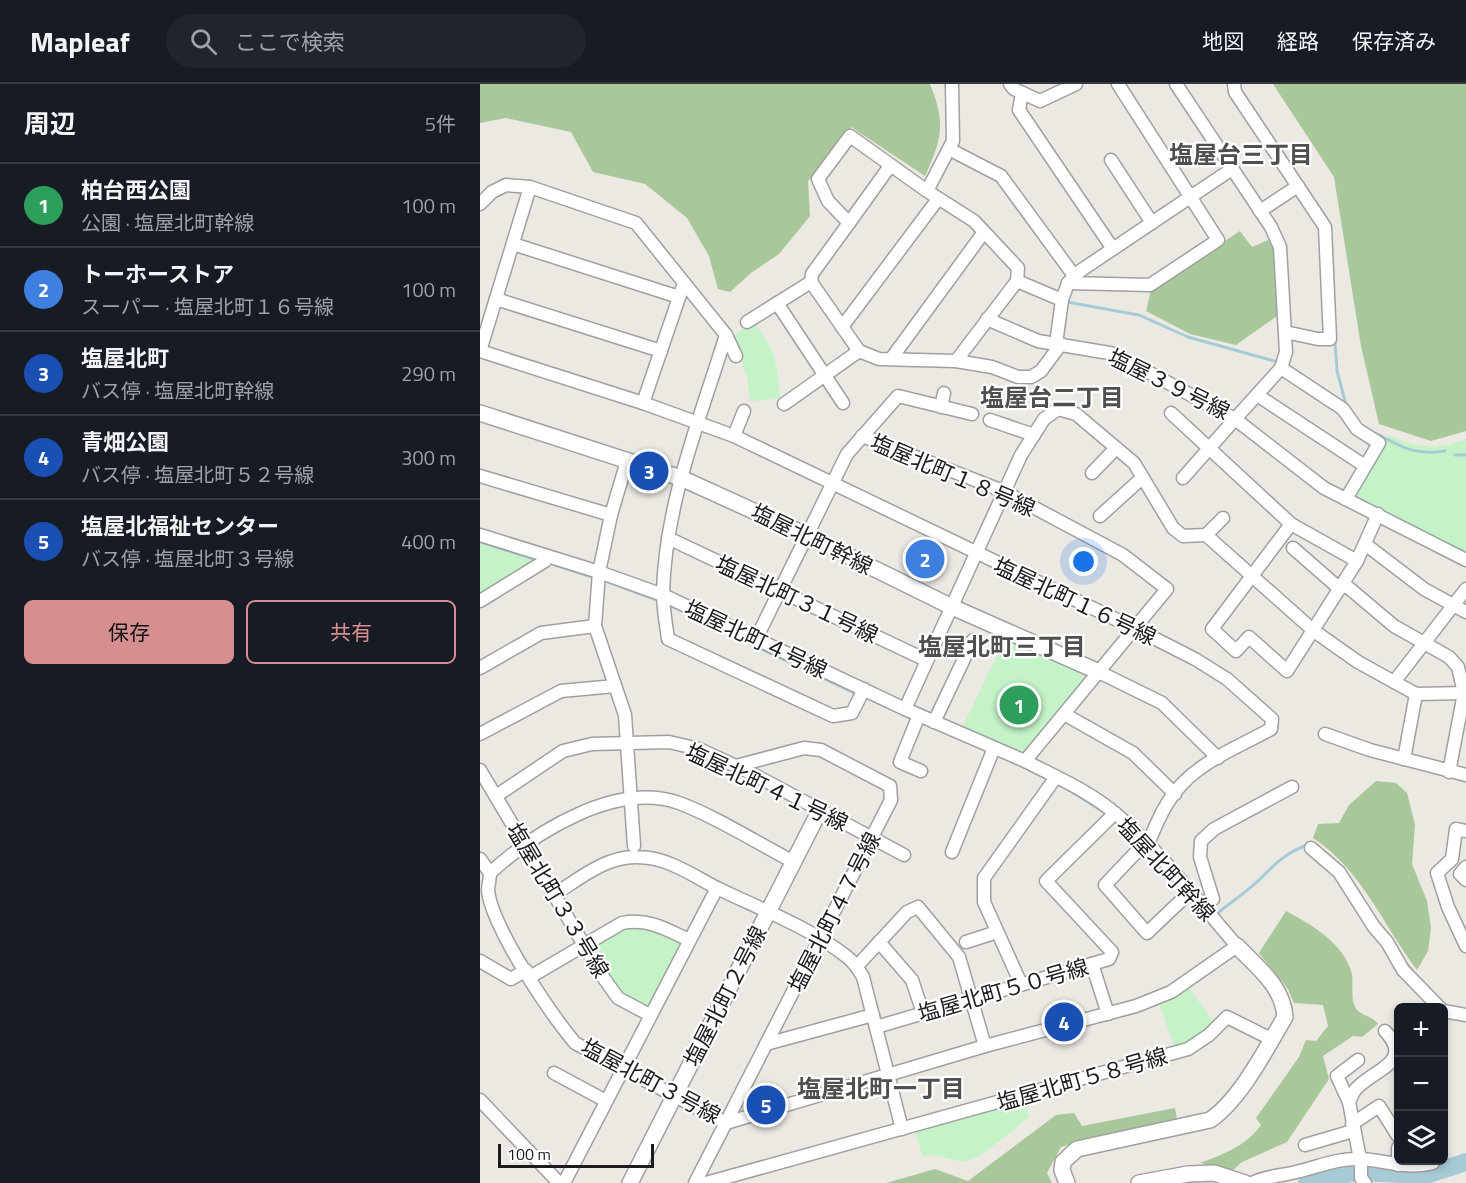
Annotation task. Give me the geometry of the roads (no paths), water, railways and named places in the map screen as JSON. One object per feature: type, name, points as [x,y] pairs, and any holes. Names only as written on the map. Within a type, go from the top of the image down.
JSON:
[{"type":"street","points":[[927,191],[953,141],[952,84]]},
{"type":"street","points":[[1010,84],[1022,93],[1040,101],[1076,84]]},
{"type":"street","points":[[1071,280],[1150,285],[1218,240],[1118,84]]},
{"type":"street","points":[[1176,84],[1260,212],[1280,247],[1286,352],[1281,368],[1343,409],[1357,429],[1379,443],[1346,499]]},
{"type":"street","points":[[1234,84],[1235,92],[1325,227],[1330,339],[1318,339],[1285,332]]},
{"type":"street","points":[[1022,93],[1019,110],[1113,249]]},
{"type":"street","points":[[849,224],[828,201],[818,179],[850,136],[938,199],[974,221],[1018,268],[1017,281],[956,361]]},
{"type":"street","points":[[949,149],[1001,176],[1071,280]]},
{"type":"street","points":[[1111,160],[1152,223]]},
{"type":"street","points":[[890,166],[812,274],[811,282],[859,351],[879,359],[956,361],[992,367],[1018,377],[1031,377],[1041,371],[1058,344],[1062,300],[1071,280],[1232,169]]},
{"type":"street","points":[[480,204],[492,192],[506,185],[530,187],[636,223],[726,335],[736,356]]},
{"type":"street","points":[[1260,212],[1298,186]]},
{"type":"street","points":[[480,351],[530,187]]},
{"type":"street","points":[[842,327],[938,199]]},
{"type":"street","points":[[891,359],[984,232]]},
{"type":"street","points":[[513,243],[679,297]]},
{"type":"street","points":[[1017,281],[1062,300]]},
{"type":"street","points":[[747,322],[811,282]]},
{"type":"street","points":[[643,403],[684,283]]},
{"type":"street","points":[[496,299],[661,351]]},
{"type":"street","points":[[777,303],[843,403]]},
{"type":"street","name":"塩屋３９号線","points":[[987,319],[1038,340],[1115,354],[1235,419],[1281,368]]},
{"type":"street","points":[[726,335],[681,478],[668,538],[663,595],[668,639],[818,711],[833,716],[852,713],[864,690]]},
{"type":"street","name":"塩屋北町１６号線","points":[[480,351],[643,403],[734,436],[975,554],[1134,628],[1195,659],[1227,679],[1272,719],[1271,729],[1218,758],[1183,782],[1160,814],[1148,844]]},
{"type":"street","points":[[784,404],[859,351]]},
{"type":"street","points":[[941,407],[944,393]]},
{"type":"street","points":[[1257,394],[1365,466]]},
{"type":"street","points":[[756,639],[831,482],[847,454],[898,396],[972,414]]},
{"type":"street","points":[[905,709],[1003,491],[1044,419],[1058,409],[1076,414],[1134,463],[1178,532],[1183,536],[1206,535],[1314,631],[1358,662],[1416,694],[1465,693]]},
{"type":"street","points":[[734,436],[744,411]]},
{"type":"street","name":"塩屋北町幹線","points":[[480,413],[681,478],[806,535],[950,606],[1099,672]]},
{"type":"street","points":[[1171,413],[1291,524],[1357,561]]},
{"type":"street","points":[[1183,478],[1235,419],[1291,465],[1324,488],[1466,560]]},
{"type":"street","points":[[990,420],[1034,435]]},
{"type":"street","name":"塩屋北町１８号線","points":[[862,436],[1003,491],[1124,555],[1167,589],[1099,672]]},
{"type":"street","points":[[1092,473],[1116,448]]},
{"type":"street","points":[[627,461],[611,515],[599,572],[595,626],[625,715],[634,846]]},
{"type":"street","points":[[480,476],[611,515]]},
{"type":"street","points":[[1100,516],[1142,478]]},
{"type":"street","points":[[1291,524],[1212,629],[1236,651],[1249,637],[1288,677],[1357,561],[1378,514]]},
{"type":"street","points":[[1206,535],[1222,518]]},
{"type":"street","name":"塩屋北町４号線","points":[[480,535],[599,572],[663,595],[905,709],[1025,761]]},
{"type":"street","name":"塩屋北町３１号線","points":[[668,538],[926,660]]},
{"type":"street","points":[[1365,544],[1424,589],[1466,612]]},
{"type":"street","points":[[1293,548],[1394,626],[1449,657],[1458,667],[1465,693],[1449,771]]},
{"type":"street","points":[[480,601],[545,561],[546,556]]},
{"type":"street","points":[[1394,682],[1466,589]]},
{"type":"street","points":[[480,668],[541,633],[595,626]]},
{"type":"street","points":[[934,722],[973,640]]},
{"type":"street","points":[[1025,761],[1099,672],[1162,702],[1218,758]]},
{"type":"street","points":[[480,734],[561,691],[615,686]]},
{"type":"street","points":[[1404,759],[1416,694]]},
{"type":"street","points":[[1064,714],[1133,753],[1175,794]]},
{"type":"street","points":[[919,715],[900,762],[921,771]]},
{"type":"street","points":[[1325,734],[1404,759],[1466,775]]},
{"type":"street","name":"塩屋北町４１号線","points":[[496,796],[562,751],[592,744],[627,745],[669,742],[699,749],[736,766],[904,855]]},
{"type":"street","name":"塩屋北町４７号線","points":[[695,1183],[891,800],[890,786],[820,750],[804,748],[736,766]]},
{"type":"street","points":[[952,852],[994,748]]},
{"type":"street","name":"塩屋北町幹線","points":[[1025,761],[1086,792],[1115,813],[1148,844],[1277,988],[1284,1004],[1285,1017],[1225,1110],[1202,1122],[1077,1149],[1063,1162],[1062,1170],[1067,1183]]},
{"type":"street","name":"塩屋北町３３号線","points":[[480,770],[618,998],[650,1015]]},
{"type":"street","points":[[1021,984],[984,902],[984,878],[1056,777]]},
{"type":"street","points":[[1204,908],[1213,899],[1200,857],[1201,841],[1214,829],[1293,787]]},
{"type":"street","points":[[480,859],[490,873],[510,854],[573,815],[601,804],[657,799],[679,803],[794,862]]},
{"type":"street","name":"塩屋北町２号線","points":[[630,1183],[820,810]]},
{"type":"street","name":"塩屋北町５０号線","points":[[766,1044],[923,1013],[1109,959],[1112,952],[1046,881],[1115,813]]},
{"type":"street","points":[[1466,831],[1456,829],[1452,859],[1437,873],[1448,907],[1466,946]]},
{"type":"street","points":[[1148,844],[1141,847],[1104,885],[1147,933],[1190,892]]},
{"type":"street","points":[[1311,848],[1339,872],[1374,927],[1387,942],[1403,970],[1435,1003]]},
{"type":"street","points":[[555,894],[602,865],[635,857],[676,865],[820,939],[857,966],[863,977],[902,1129]]},
{"type":"street","points":[[1466,867],[1460,874],[1466,880]]},
{"type":"street","name":"塩屋北町３号線","points":[[490,873],[488,891],[499,921],[528,973],[575,1043],[726,1123],[985,1046],[1108,1014],[1171,992],[1237,946]]},
{"type":"street","points":[[480,1100],[562,1183],[717,888]]},
{"type":"street","points":[[857,966],[907,912],[918,907],[959,957],[985,1046]]},
{"type":"street","points":[[480,962],[511,979],[584,945],[622,923],[638,920],[651,922],[689,940]]},
{"type":"street","points":[[966,942],[998,932]]},
{"type":"street","points":[[879,942],[912,980],[923,1013]]},
{"type":"street","points":[[1092,964],[1108,1014]]},
{"type":"street","points":[[1448,1012],[1466,1015]]},
{"type":"street","name":"塩屋北町５８号線","points":[[706,1183],[1188,1049],[1209,1035],[1227,1017],[1271,1039]]},
{"type":"street","points":[[1349,1102],[1357,1088],[1391,1063],[1395,1050],[1393,1040],[1384,1031]]},
{"type":"street","points":[[1358,1060],[1337,1076],[1349,1102],[1363,1181]]},
{"type":"street","points":[[554,1073],[606,1101]]},
{"type":"street","points":[[1305,1145],[1353,1128],[1379,1106],[1394,1130]]},
{"type":"street","points":[[1139,1183],[1188,1174],[1214,1173],[1245,1183],[1337,1160],[1394,1165]]},
{"type":"street","points":[[1398,1165],[1415,1168],[1426,1165]]},
{"type":"waterway","points":[[1067,302],[1139,315],[1188,337],[1278,362]]},
{"type":"waterway","points":[[1335,341],[1337,371],[1346,405]]},
{"type":"waterway","points":[[1373,432],[1407,449],[1424,452],[1445,451]]},
{"type":"waterway","points":[[1455,455],[1466,455]]},
{"type":"waterway","points":[[480,542],[534,559]]},
{"type":"waterway","points":[[555,565],[592,577]]},
{"type":"waterway","points":[[608,582],[657,600]]},
{"type":"waterway","points":[[673,607],[854,693]]},
{"type":"waterway","points":[[869,699],[913,719]]},
{"type":"waterway","points":[[1074,793],[1105,813]]},
{"type":"waterway","points":[[1119,825],[1135,840]]},
{"type":"waterway","points":[[1219,912],[1254,885],[1284,857],[1307,845]]},
{"type":"waterway","points":[[1150,855],[1178,886]]},
{"type":"waterway","points":[[1349,877],[1362,897]]},
{"type":"waterway","points":[[1405,962],[1414,973]]},
{"type":"waterway","points":[[1307,1183],[1356,1172],[1426,1175],[1466,1162]]},
{"type":"place","name":"塩屋北町","points":[[649,471]]},
{"type":"place","name":"トーホーストア","points":[[925,559]]},
{"type":"place","name":"柏台西公園","points":[[1019,705]]},
{"type":"place","name":"青畑公園","points":[[1064,1022]]},
{"type":"place","name":"塩屋北福祉センター","points":[[766,1105]]},
{"type":"district","name":"塩屋台三丁目","points":[[1241,155]]},
{"type":"district","name":"塩屋台二丁目","points":[[1052,398]]},
{"type":"district","name":"塩屋北町三丁目","points":[[1002,647]]},
{"type":"district","name":"塩屋北町一丁目","points":[[881,1089]]}]
